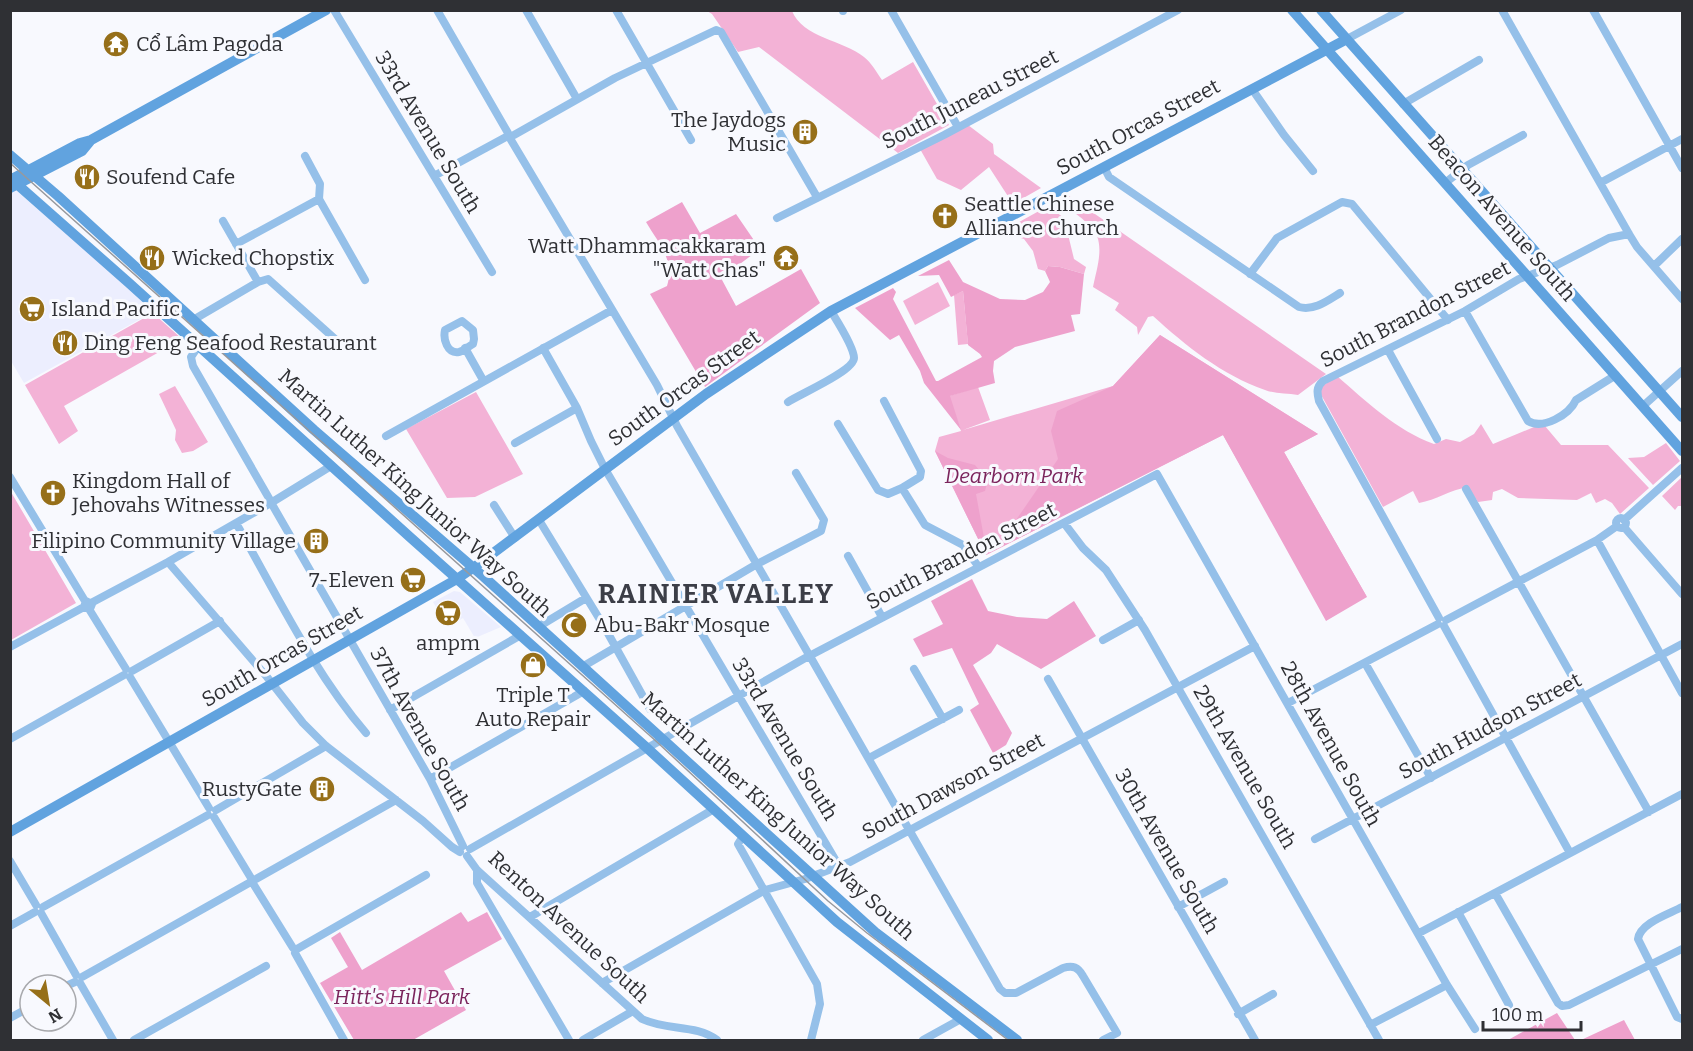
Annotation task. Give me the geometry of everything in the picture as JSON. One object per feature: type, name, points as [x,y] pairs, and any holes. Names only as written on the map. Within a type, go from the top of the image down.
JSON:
[{"type":"main road","name":"Beacon Avenue South","points":[[1292,10],[1683,450]]},
{"type":"main road","name":"Beacon Avenue South","points":[[1321,10],[1683,417]]},
{"type":"main road","points":[[12,182],[82,151],[91,140],[323,11]]},
{"type":"main road","name":"South Orcas Street","points":[[10,832],[457,579],[674,418],[779,344],[831,311],[1347,39]]},
{"type":"main road","name":"Martin Luther King Junior Way South","points":[[10,155],[314,430],[474,568],[875,932],[1017,1041]]},
{"type":"main road","name":"Martin Luther King Junior Way South","points":[[12,182],[199,345],[647,748],[793,883],[851,934],[988,1041]]},
{"type":"street","name":"33rd Avenue South","points":[[334,10],[492,272]]},
{"type":"street","points":[[437,10],[657,385],[1000,989],[1010,994],[1071,966],[1079,969],[1117,1033],[1103,1041]]},
{"type":"street","points":[[526,10],[577,99]]},
{"type":"street","points":[[616,10],[691,140]]},
{"type":"street","points":[[891,10],[958,128]]},
{"type":"street","name":"South Juneau Street","points":[[777,218],[958,128],[1178,10]]},
{"type":"street","name":"South Orcas Street","points":[[1347,39],[1401,10]]},
{"type":"street","points":[[1502,10],[1637,247],[1683,299]]},
{"type":"street","points":[[1593,10],[1683,168]]},
{"type":"street","points":[[434,176],[646,63],[716,30],[721,32],[817,197]]},
{"type":"street","points":[[1403,104],[1479,60]]},
{"type":"street","points":[[1251,89],[1313,171]]},
{"type":"street","points":[[1445,183],[1523,135]]},
{"type":"street","points":[[1600,183],[1683,139]]},
{"type":"street","points":[[305,156],[320,184],[319,199],[365,280]]},
{"type":"street","points":[[1104,167],[1110,177],[1299,308],[1307,309],[1340,293]]},
{"type":"street","points":[[236,244],[319,199]]},
{"type":"street","points":[[1250,274],[1277,238],[1342,202],[1348,202],[1448,320]]},
{"type":"street","points":[[223,221],[258,282]]},
{"type":"street","name":"South Brandon Street","points":[[1442,622],[1319,401],[1318,386],[1323,381],[1465,311],[1520,279],[1549,268],[1609,237],[1629,234]]},
{"type":"street","points":[[1653,266],[1683,239]]},
{"type":"street","points":[[193,320],[258,282],[268,279],[335,339]]},
{"type":"street","points":[[386,436],[612,310]]},
{"type":"street","points":[[788,402],[842,373],[853,362],[852,350],[831,311]]},
{"type":"street","points":[[1465,311],[1528,422],[1542,425],[1560,416],[1574,405],[1576,400],[1616,375]]},
{"type":"street","points":[[462,321],[471,326],[474,339],[473,344],[465,348],[458,352],[450,350],[444,341],[445,330],[462,321]]},
{"type":"street","name":"37th Avenue South","points":[[199,345],[191,357],[193,366],[430,779],[465,851]]},
{"type":"street","points":[[465,348],[483,380]]},
{"type":"street","name":"33rd Avenue South","points":[[543,348],[577,408],[605,469],[839,866]]},
{"type":"street","points":[[1388,350],[1437,439]]},
{"type":"street","points":[[1643,406],[1683,371]]},
{"type":"street","points":[[838,424],[878,490],[888,494],[902,488],[920,477],[921,471],[884,400]]},
{"type":"street","points":[[515,443],[577,408]]},
{"type":"street","points":[[10,647],[168,562],[331,466]]},
{"type":"street","points":[[1288,704],[1597,540],[1622,524],[1683,468]]},
{"type":"street","points":[[582,667],[757,564],[821,531],[824,520],[796,473]]},
{"type":"street","name":"South Brandon Street","points":[[465,851],[810,656],[1157,474]]},
{"type":"street","name":"28th Avenue South","points":[[1157,474],[1447,985],[1475,1029]]},
{"type":"street","points":[[10,477],[295,950],[344,1041]]},
{"type":"street","points":[[902,488],[925,525],[963,545],[978,566]]},
{"type":"street","points":[[1466,489],[1648,812]]},
{"type":"street","points":[[494,505],[515,538]]},
{"type":"street","points":[[539,520],[650,709]]},
{"type":"street","points":[[236,523],[344,708],[366,733]]},
{"type":"street","name":"29th Avenue South","points":[[1064,523],[1083,548],[1106,570],[1139,620],[1379,1041]]},
{"type":"street","points":[[1622,524],[1683,594]]},
{"type":"street","points":[[1597,540],[1683,693]]},
{"type":"street","points":[[848,555],[882,617]]},
{"type":"street","name":"Renton Avenue South","points":[[168,562],[272,683],[303,723],[326,746],[465,851],[477,870],[633,1011],[648,1022],[702,1031],[717,1041]]},
{"type":"street","points":[[538,627],[586,598]]},
{"type":"street","points":[[1103,640],[1139,620]]},
{"type":"street","points":[[10,739],[220,621]]},
{"type":"street","points":[[1442,622],[1570,853]]},
{"type":"street","points":[[390,710],[520,635]]},
{"type":"street","name":"South Hudson Street","points":[[1315,839],[1683,644]]},
{"type":"street","name":"South Dawson Street","points":[[602,983],[765,890],[793,883],[850,862],[1255,646]]},
{"type":"street","points":[[1365,663],[1431,778]]},
{"type":"street","points":[[914,669],[943,719]]},
{"type":"street","name":"30th Avenue South","points":[[1048,679],[1255,1041]]},
{"type":"street","points":[[430,779],[584,691]]},
{"type":"street","points":[[869,758],[959,710]]},
{"type":"street","points":[[10,926],[326,746]]},
{"type":"street","points":[[1419,933],[1683,794]]},
{"type":"street","points":[[113,1041],[78,979],[396,800]]},
{"type":"street","points":[[530,917],[714,809]]},
{"type":"street","points":[[743,836],[738,844],[817,984],[820,1004],[811,1041]]},
{"type":"street","points":[[10,861],[75,973]]},
{"type":"street","points":[[477,870],[477,883],[569,1041]]},
{"type":"street","points":[[295,950],[426,875]]},
{"type":"street","points":[[1178,907],[1224,882]]},
{"type":"street","points":[[1494,893],[1558,1003],[1562,1006],[1569,1005],[1683,949]]},
{"type":"street","points":[[1682,1019],[1677,1017],[1639,942],[1638,935],[1645,927],[1683,907]]},
{"type":"street","points":[[1458,912],[1509,1005]]},
{"type":"street","points":[[134,1041],[266,966]]},
{"type":"street","points":[[1370,1025],[1447,985]]},
{"type":"street","points":[[1238,1014],[1273,994]]},
{"type":"street","points":[[583,1041],[633,1011]]},
{"type":"street","points":[[923,1041],[961,1019]]},
{"type":"shaded area","points":[[10,185],[155,311],[24,383],[11,361]]},
{"type":"shaded area","points":[[454,591],[460,592],[501,627],[475,638],[463,618],[448,627],[433,602]]},
{"type":"green space","points":[[707,11],[792,11],[797,20],[814,33],[864,57],[882,80],[913,62],[949,125],[898,153],[759,47],[738,52],[712,14]]},
{"type":"green space","points":[[968,125],[993,144],[994,154],[1041,188],[1013,204],[989,167],[961,190],[937,179],[920,149]]},
{"type":"green space","points":[[1069,196],[1326,374],[1298,395],[1273,392],[1249,384],[1219,368],[1178,338],[1153,316],[1148,317],[1138,335],[1137,327],[1115,310],[1119,303],[1093,287],[1099,254],[1098,238],[1089,225],[1060,201]]},
{"type":"green space","points":[[682,202],[700,233],[736,214],[760,249],[721,278],[736,306],[801,269],[820,303],[705,387],[650,294],[667,286],[669,268],[664,252],[646,222]]},
{"type":"green space","points":[[1048,206],[1064,218],[1074,259],[1086,267],[1084,274],[1060,267],[1048,266],[1045,271],[1038,269],[1033,251],[1024,239],[1001,232]]},
{"type":"green space","points":[[949,260],[963,282],[1000,299],[1025,300],[1043,292],[1050,282],[1045,271],[1048,266],[1084,274],[1080,314],[1071,315],[1075,331],[1015,347],[994,361],[995,383],[950,396],[961,430],[924,383],[920,371],[899,335],[890,340],[855,308],[893,288],[896,292],[893,299],[938,381],[982,357],[968,345],[963,291],[951,297],[939,275],[918,276]]},
{"type":"green space","points":[[938,282],[950,306],[915,325],[903,301]]},
{"type":"green space","points":[[963,291],[968,344],[958,345],[954,295]]},
{"type":"green space","points":[[153,313],[182,339],[64,406],[78,431],[59,444],[25,385]]},
{"type":"green space","name":"Dearborn Park","points":[[1160,335],[1318,434],[1284,452],[1367,597],[1270,518],[1223,435],[986,555],[935,451],[939,437],[961,431],[949,396],[978,387],[990,420],[963,430],[1113,386]]},
{"type":"green space","name":"Dearborn Park","points":[[1160,335],[1318,434],[1284,452],[1367,597],[1326,621],[1223,435],[986,555],[935,451],[948,458],[975,465],[988,480],[985,491],[976,494],[987,554],[1003,539],[1058,459],[1051,431],[1057,411],[1113,386]]},
{"type":"green space","points":[[1337,376],[1395,423],[1434,444],[1446,439],[1460,442],[1474,434],[1481,424],[1493,444],[1534,427],[1545,426],[1561,445],[1608,445],[1649,488],[1620,514],[1612,503],[1605,499],[1596,503],[1591,493],[1577,500],[1518,498],[1502,489],[1493,492],[1492,500],[1478,502],[1468,487],[1419,503],[1413,491],[1383,507],[1319,391]]},
{"type":"green space","points":[[175,386],[208,442],[193,451],[182,453],[175,440],[176,430],[159,394]]},
{"type":"green space","points":[[476,392],[523,474],[475,497],[447,498],[406,429]]},
{"type":"green space","points":[[1666,443],[1680,461],[1653,485],[1628,458],[1644,457]]},
{"type":"green space","points":[[1682,477],[1682,506],[1678,506],[1675,510],[1662,496]]},
{"type":"green space","points":[[11,492],[76,603],[10,640]]},
{"type":"green space","points":[[972,579],[988,611],[1017,617],[1047,619],[1074,601],[1096,636],[1041,669],[997,644],[991,653],[973,665],[1012,733],[1006,745],[993,753],[970,710],[979,704],[952,648],[923,657],[913,639],[943,624],[931,601]]},
{"type":"green space","name":"Hitt's Hill Park","points":[[461,912],[468,922],[487,912],[502,939],[444,971],[466,1010],[413,1040],[354,1040],[320,983],[348,967],[331,938],[340,932],[362,970]]},
{"type":"green space","points":[[1557,1013],[1575,1040],[1508,1040]]},
{"type":"green space","points":[[1624,1020],[1635,1040],[1581,1040]]},
{"type":"tram line","points":[[10,163],[657,742],[828,901],[1008,1040]]},
{"type":"place","name":"Cổ Lâm Pagoda","points":[[116,44]]},
{"type":"place","name":"The Jaydogs Music","points":[[805,132]]},
{"type":"place","name":"Soufend Cafe","points":[[87,177]]},
{"type":"place","name":"Seattle Chinese Alliance Church","points":[[945,216]]},
{"type":"place","name":"Wicked Chopstix","points":[[152,258]]},
{"type":"place","name":"Watt Dhammacakkaram \"Watt Chas\"","points":[[786,258]]},
{"type":"place","name":"Island Pacific","points":[[32,309]]},
{"type":"place","name":"Ding Feng Seafood Restaurant","points":[[65,343]]},
{"type":"place","name":"Kingdom Hall of Jehovahs Witnesses","points":[[53,493]]},
{"type":"place","name":"Filipino Community Village","points":[[316,541]]},
{"type":"place","name":"7-Eleven","points":[[413,580]]},
{"type":"place","name":"ampm","points":[[448,613]]},
{"type":"place","name":"Abu-Bakr Mosque","points":[[574,625]]},
{"type":"place","name":"Triple T Auto Repair","points":[[533,665]]},
{"type":"place","name":"RustyGate","points":[[322,789]]},
{"type":"district","name":"RAINIER VALLEY","points":[[716,594]]}]
